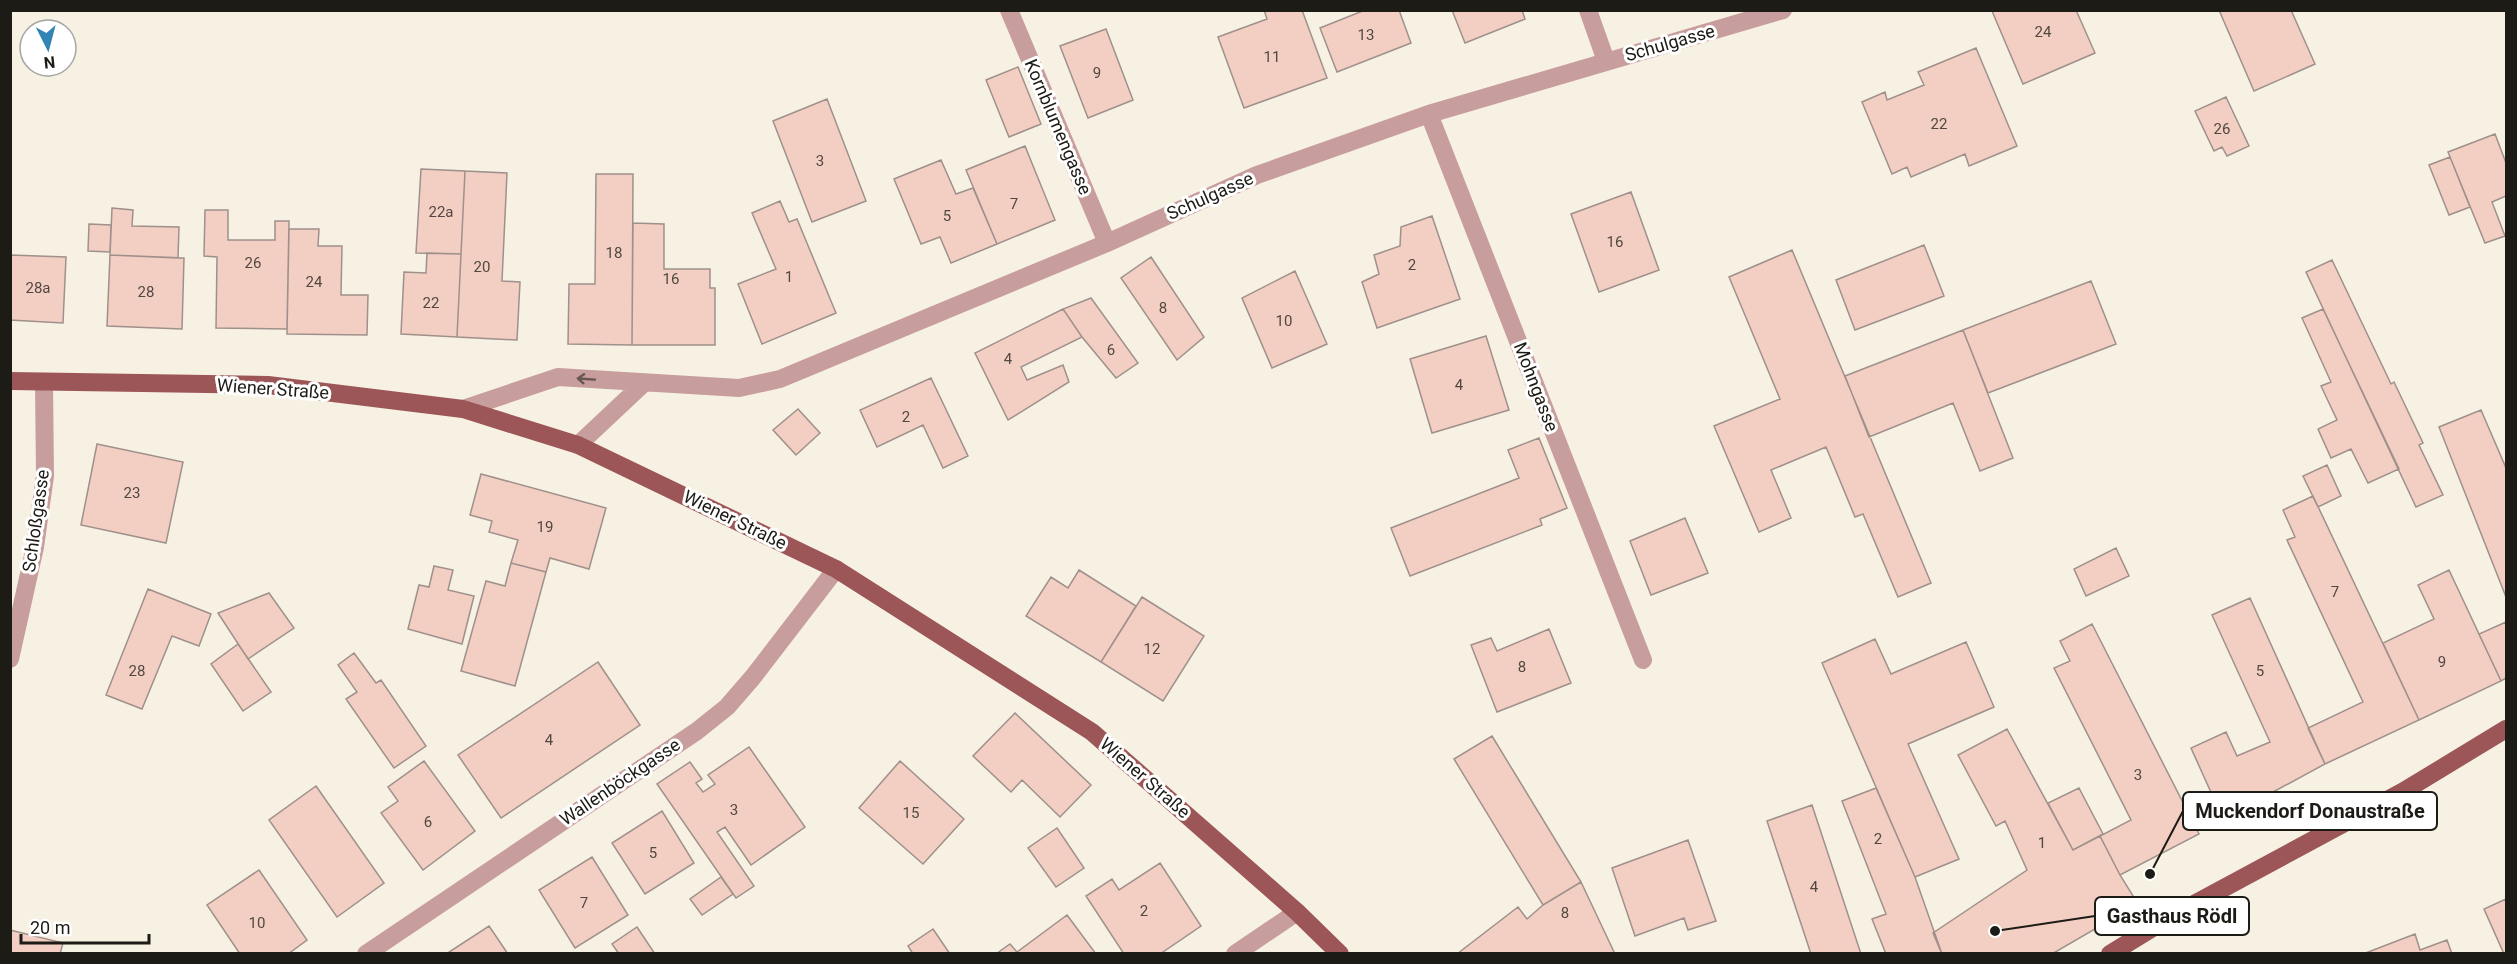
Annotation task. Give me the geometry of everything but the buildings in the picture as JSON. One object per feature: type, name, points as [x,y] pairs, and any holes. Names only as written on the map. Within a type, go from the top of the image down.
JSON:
[{"type":"main road","name":"Wiener Straße","points":[[10,381],[268,385],[463,409],[578,445],[836,569],[1092,732],[1297,912],[1340,954]]},
{"type":"main road","points":[[2110,954],[2172,916],[2404,791],[2506,729]]},
{"type":"street","name":"Kornblumengasse","points":[[1009,10],[1107,243]]},
{"type":"street","points":[[1588,10],[1606,61]]},
{"type":"street","name":"Schulgasse","points":[[463,409],[558,377],[739,388],[780,379],[1107,243],[1257,175],[1429,114],[1783,10]]},
{"type":"street","name":"Mohngasse","points":[[1429,114],[1643,660]]},
{"type":"street","name":"Schloßgasse","points":[[10,659],[35,547],[45,476],[44,382]]},
{"type":"street","points":[[578,445],[644,383]]},
{"type":"street","name":"Wallenböckgasse","points":[[366,954],[697,731],[727,706],[753,677],[836,569]]},
{"type":"street","points":[[1235,954],[1297,912]]},
{"type":"place","name":"Muckendorf Donaustraße","points":[[2150,874]]},
{"type":"place","name":"Gasthaus Rödl","points":[[1995,931]]}]
